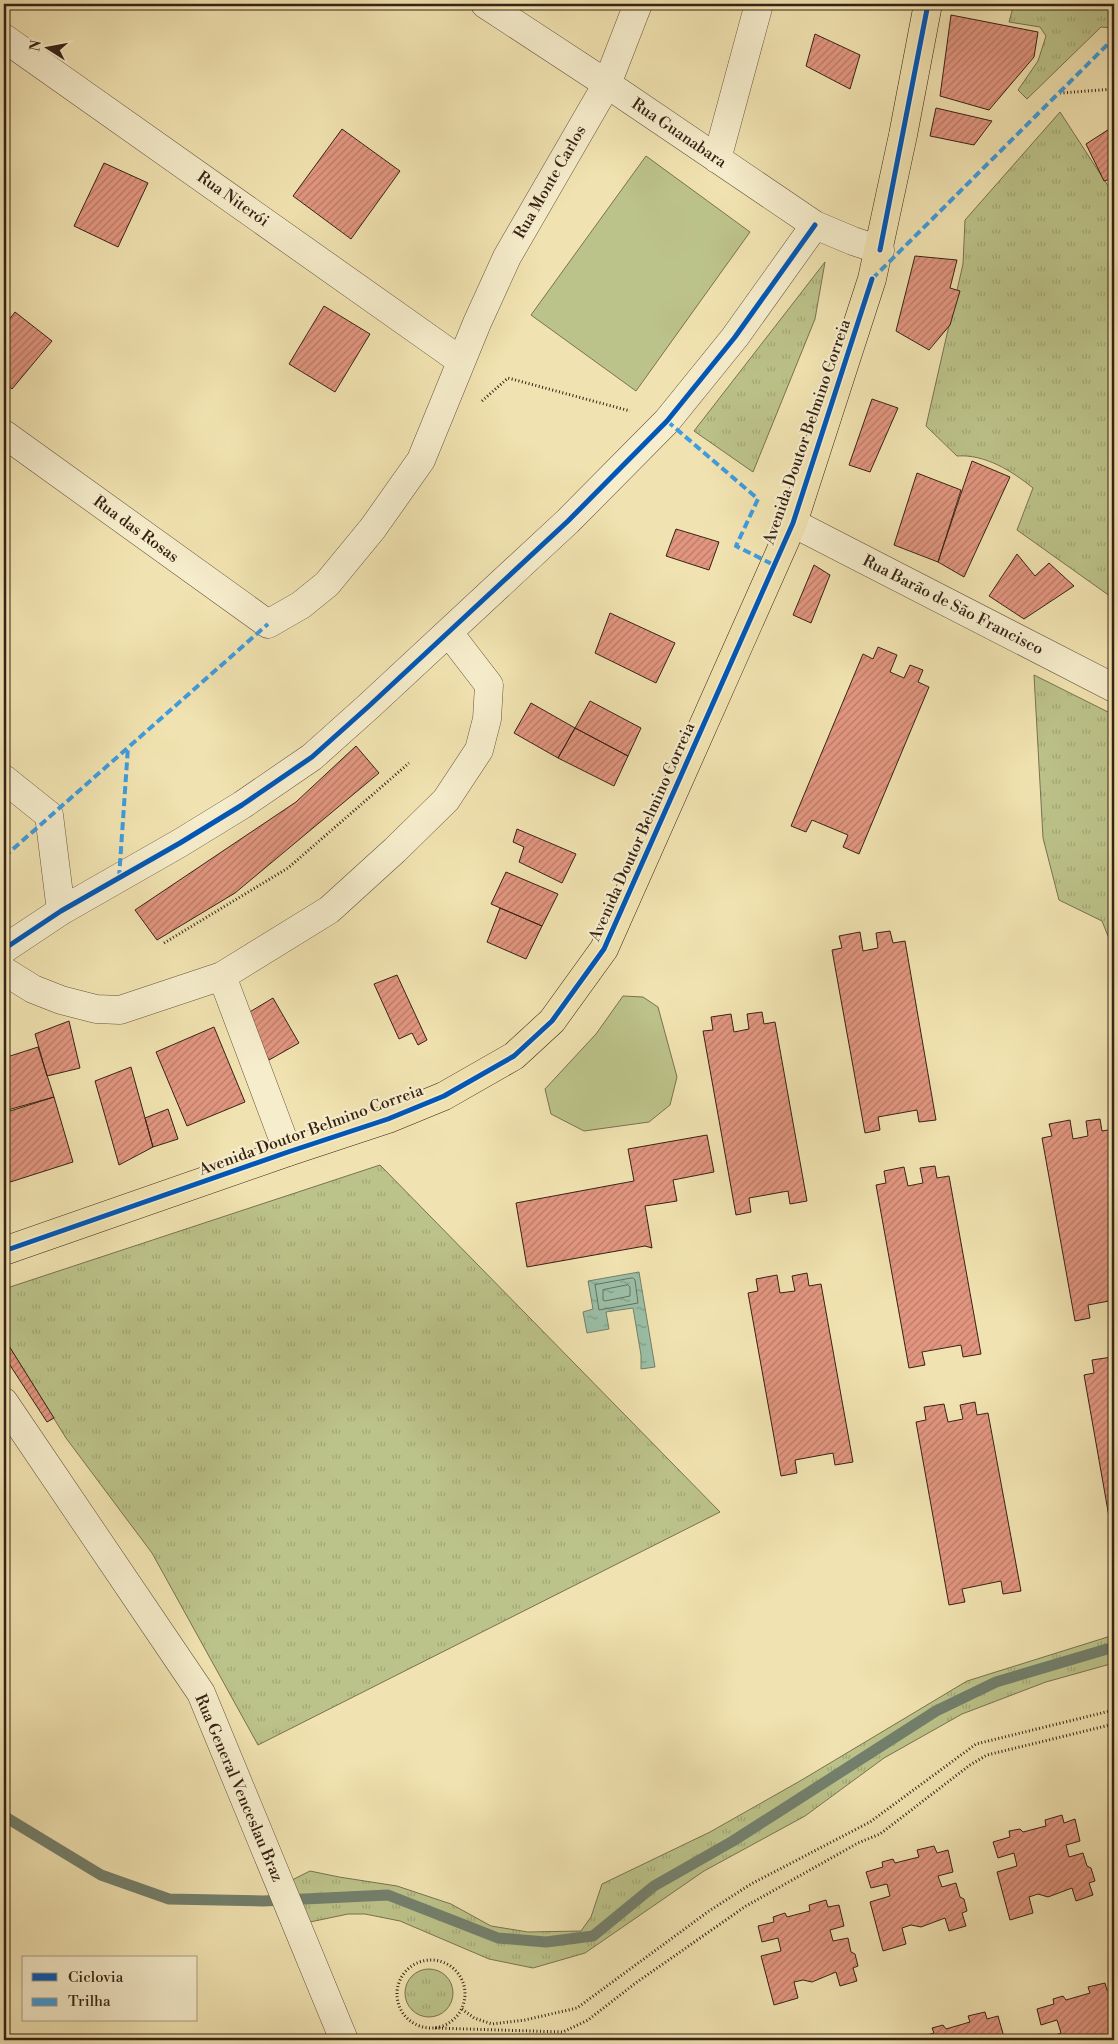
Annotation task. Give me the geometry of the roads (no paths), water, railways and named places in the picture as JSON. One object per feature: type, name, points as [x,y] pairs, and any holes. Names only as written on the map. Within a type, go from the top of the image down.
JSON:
[{"type":"main road","name":"Avenida Doutor Belmino Correia","points":[[4,1251],[388,1119],[444,1096],[514,1056],[552,1021],[604,949],[792,523],[880,250],[928,4]]},
{"type":"street","name":"Rua Guanabara","points":[[486,4],[815,225],[880,250]]},
{"type":"street","name":"Rua Monte Carlos","points":[[268,624],[300,605],[327,584],[373,528],[421,460],[461,361],[507,257],[607,84],[638,4]]},
{"type":"street","points":[[717,159],[759,4]]},
{"type":"street","name":"Rua Niterói","points":[[4,38],[461,361]]},
{"type":"street","points":[[4,949],[61,911],[219,820],[312,757],[449,633],[568,521],[667,421],[735,337],[815,225]]},
{"type":"street","name":"Rua das Rosas","points":[[4,434],[268,624]]},
{"type":"street","name":"Rua Barão de São Francisco","points":[[792,523],[1114,688]]},
{"type":"street","points":[[4,971],[34,989],[62,1000],[96,1009],[120,1010],[222,976],[329,910],[446,800],[479,750],[487,719],[489,685],[449,633]]},
{"type":"street","points":[[4,779],[49,815],[61,911]]},
{"type":"street","points":[[222,976],[288,1152]]},
{"type":"street","name":"Rua General Venceslau Braz","points":[[4,1402],[201,1693],[344,2040]]},
{"type":"water","points":[[639,1272],[655,1367],[641,1369],[641,1355],[633,1308],[606,1312],[609,1329],[587,1333],[583,1312],[593,1309],[588,1281]]},
{"type":"waterway","points":[[4,1819],[7,1818],[101,1875],[169,1899],[263,1901],[388,1895],[498,1938],[546,1942],[593,1936],[654,1886],[733,1841],[936,1711],[996,1682],[1114,1647]]}]
